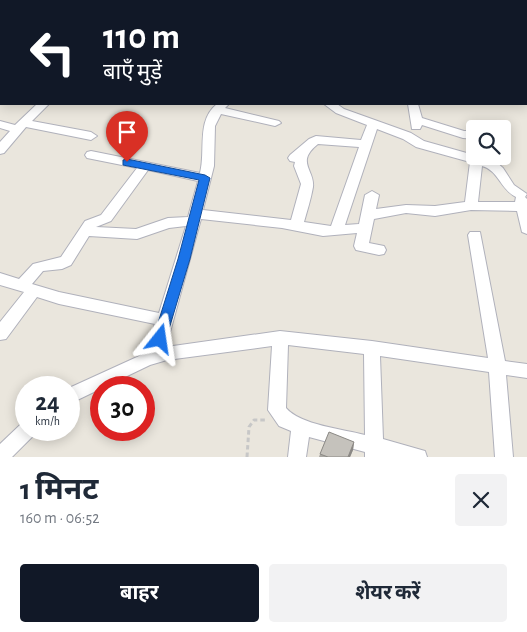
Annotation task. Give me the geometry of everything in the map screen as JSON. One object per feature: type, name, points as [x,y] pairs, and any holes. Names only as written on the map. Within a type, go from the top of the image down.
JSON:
[{"type":"street","points":[[0,150],[20,126],[42,105]]},
{"type":"street","points":[[332,105],[373,124],[411,138],[420,144],[466,156]]},
{"type":"street","points":[[411,138],[416,127],[413,105]]},
{"type":"street","points":[[155,358],[164,320],[184,259],[208,166],[209,126],[220,107],[275,123]]},
{"type":"street","points":[[416,120],[466,134]]},
{"type":"street","points":[[0,124],[91,136]]},
{"type":"street","points":[[336,231],[373,124]]},
{"type":"street","points":[[436,148],[446,129]]},
{"type":"street","points":[[296,226],[307,184],[298,156],[310,143],[316,140],[365,144]]},
{"type":"street","points":[[91,155],[205,178]]},
{"type":"street","points":[[471,206],[476,165]]},
{"type":"street","points":[[491,165],[496,167],[507,186],[523,198],[527,229]]},
{"type":"street","points":[[0,334],[39,266],[62,264],[66,261],[93,221],[106,218],[145,166]]},
{"type":"street","points":[[372,195],[361,246],[378,250]]},
{"type":"street","points":[[86,231],[137,234],[168,223],[195,217],[336,231],[406,208],[435,211],[523,198]]},
{"type":"street","points":[[475,235],[497,365],[504,457]]},
{"type":"street","points":[[0,280],[59,298],[164,320]]},
{"type":"street","points":[[80,391],[145,360],[167,353],[280,338],[372,348],[497,365],[527,371]]},
{"type":"street","points":[[280,338],[277,410],[293,423],[374,451],[418,457]]},
{"type":"street","points":[[372,348],[374,451]]},
{"type":"street","points":[[293,423],[297,457]]},
{"type":"street","points":[[0,456],[16,441]]},
{"type":"path","points":[[247,457],[249,427],[254,420],[293,423]]},
{"type":"building","points":[[329,432],[354,442],[348,457],[328,457],[320,454]]},
{"type":"route","points":[[127,162],[205,178],[184,259],[164,320],[160,339]]}]
